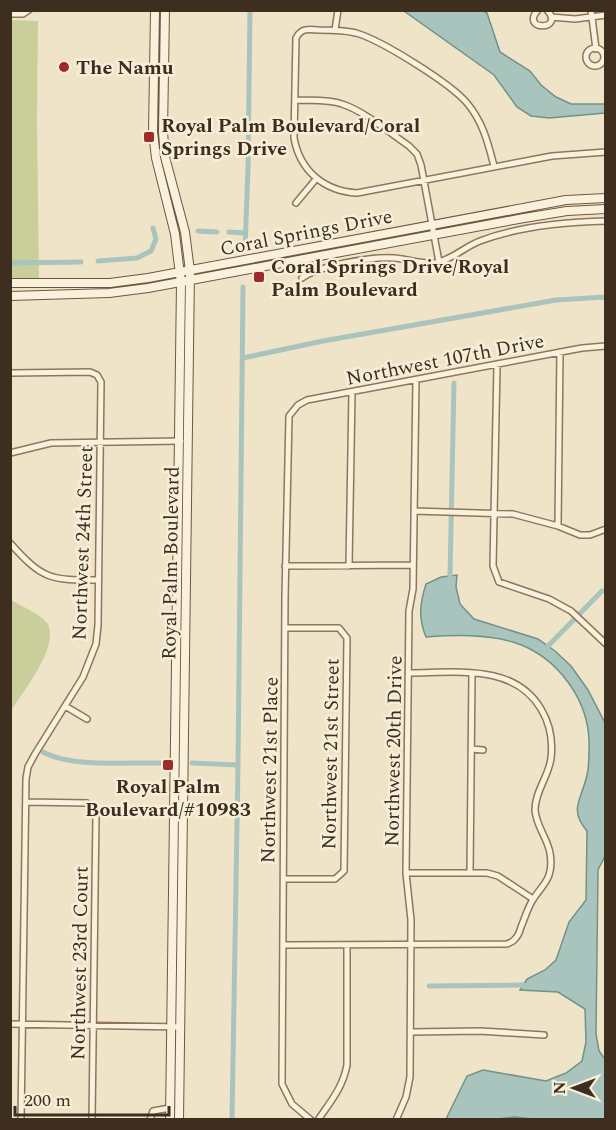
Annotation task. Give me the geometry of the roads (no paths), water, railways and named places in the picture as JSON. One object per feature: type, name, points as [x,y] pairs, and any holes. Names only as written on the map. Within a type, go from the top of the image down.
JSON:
[{"type":"main road","name":"Royal Palm Boulevard","points":[[155,10],[153,132],[158,166],[176,234],[181,283],[170,1119]]},
{"type":"main road","name":"Royal Palm Boulevard","points":[[165,10],[163,132],[165,157],[185,232],[190,270],[179,1119]]},
{"type":"main road","name":"Coral Springs Drive","points":[[10,283],[110,283],[566,200],[606,198]]},
{"type":"main road","name":"Coral Springs Drive","points":[[10,296],[109,293],[181,283],[567,211],[606,208]]},
{"type":"street","points":[[10,14],[23,14],[29,10]]},
{"type":"street","points":[[335,30],[338,10]]},
{"type":"street","points":[[538,10],[534,14],[534,20],[540,27],[548,25],[551,17]]},
{"type":"street","points":[[547,10],[551,17]]},
{"type":"street","points":[[591,10],[596,49]]},
{"type":"street","points":[[551,17],[575,19],[606,15]]},
{"type":"street","points":[[494,166],[488,139],[479,120],[466,102],[450,87],[391,49],[371,39],[335,30],[305,29],[299,32],[296,38],[296,147],[305,166],[316,179],[342,192],[357,193],[552,156],[606,152]]},
{"type":"street","points":[[295,100],[330,101],[353,109],[410,146],[417,154],[421,165],[439,262]]},
{"type":"street","points":[[296,203],[316,179]]},
{"type":"street","points":[[302,279],[311,272],[321,269],[381,258],[439,262],[479,242],[502,235],[536,227],[606,221]]},
{"type":"street","name":"Northwest 107th Drive","points":[[292,410],[307,400],[560,352],[606,346]]},
{"type":"street","points":[[558,526],[560,352]]},
{"type":"street","points":[[497,365],[493,566],[499,582],[526,590],[556,603],[588,625],[606,644]]},
{"type":"street","name":"Northwest 24th Street","points":[[10,373],[90,372],[97,375],[101,382],[96,644],[83,677],[28,767],[21,1119]]},
{"type":"street","name":"Northwest 20th Drive","points":[[396,1119],[406,1097],[410,1077],[411,920],[406,873],[409,611],[413,589],[416,380]]},
{"type":"street","points":[[349,566],[352,392]]},
{"type":"street","name":"Northwest 21st Place","points":[[292,410],[287,422],[282,1083],[292,1104],[311,1119]]},
{"type":"street","points":[[10,453],[51,444],[188,441]]},
{"type":"street","points":[[414,511],[513,514],[558,526],[580,535],[590,535],[606,529]]},
{"type":"street","points":[[10,543],[30,565],[42,573],[65,580],[98,580]]},
{"type":"street","points":[[285,566],[413,565]]},
{"type":"street","name":"Northwest 21st Street","points":[[284,879],[335,879],[344,871],[347,638],[339,628],[286,628]]},
{"type":"street","points":[[284,945],[507,944],[516,939],[533,899],[543,887],[549,874],[549,851],[535,811],[538,792],[549,766],[552,746],[545,716],[537,701],[516,683],[502,677],[472,673],[409,673]]},
{"type":"street","points":[[470,873],[472,673]]},
{"type":"street","points":[[65,706],[87,719]]},
{"type":"street","points":[[471,749],[483,750]]},
{"type":"street","name":"Northwest 23rd Court","points":[[26,802],[87,803],[93,807],[96,814],[92,1119]]},
{"type":"street","points":[[406,873],[488,873],[498,876],[533,899]]},
{"type":"street","points":[[318,1119],[340,1090],[344,1078],[347,945]]},
{"type":"street","points":[[10,1024],[180,1027]]},
{"type":"street","points":[[411,1032],[480,1031],[544,1035]]},
{"type":"street","points":[[150,1119],[153,1111],[170,1108]]},
{"type":"water","points":[[404,11],[483,11],[487,13],[500,52],[530,71],[541,85],[556,97],[571,104],[605,104],[605,113],[549,118],[531,116],[517,107],[494,75]]},
{"type":"water","points":[[457,575],[456,587],[460,604],[474,619],[538,639],[555,651],[571,666],[588,690],[605,723],[606,854],[598,870],[596,1034],[599,1051],[605,1059],[605,1119],[540,1120],[515,1117],[489,1120],[446,1119],[467,1076],[483,1070],[546,1081],[566,1073],[582,1061],[586,1042],[585,1009],[558,992],[520,990],[527,979],[545,970],[556,960],[569,922],[586,900],[587,831],[581,823],[577,810],[589,765],[588,731],[584,714],[569,683],[544,658],[529,649],[513,642],[481,636],[426,637],[421,611],[426,584],[441,577]]},
{"type":"waterway","points":[[245,249],[250,10]]},
{"type":"waterway","points":[[98,261],[137,258],[151,251],[156,239],[153,228]]},
{"type":"waterway","points":[[198,231],[217,232]]},
{"type":"waterway","points":[[229,232],[245,233]]},
{"type":"waterway","points":[[10,263],[81,262]]},
{"type":"waterway","points":[[232,1120],[243,287]]},
{"type":"waterway","points":[[243,358],[323,341],[556,300],[606,297]]},
{"type":"waterway","points":[[450,576],[454,383]]},
{"type":"waterway","points":[[548,646],[602,591]]},
{"type":"waterway","points":[[43,752],[55,757],[84,762],[162,763]]},
{"type":"waterway","points":[[192,763],[238,765]]},
{"type":"waterway","points":[[429,986],[523,985]]},
{"type":"place","name":"The Namu","points":[[64,67]]},
{"type":"place","name":"Royal Palm Boulevard/Coral Springs Drive","points":[[149,137]]},
{"type":"place","name":"Coral Springs Drive/Royal Palm Boulevard","points":[[259,277]]},
{"type":"place","name":"Royal Palm Boulevard/#10983","points":[[168,765]]}]
